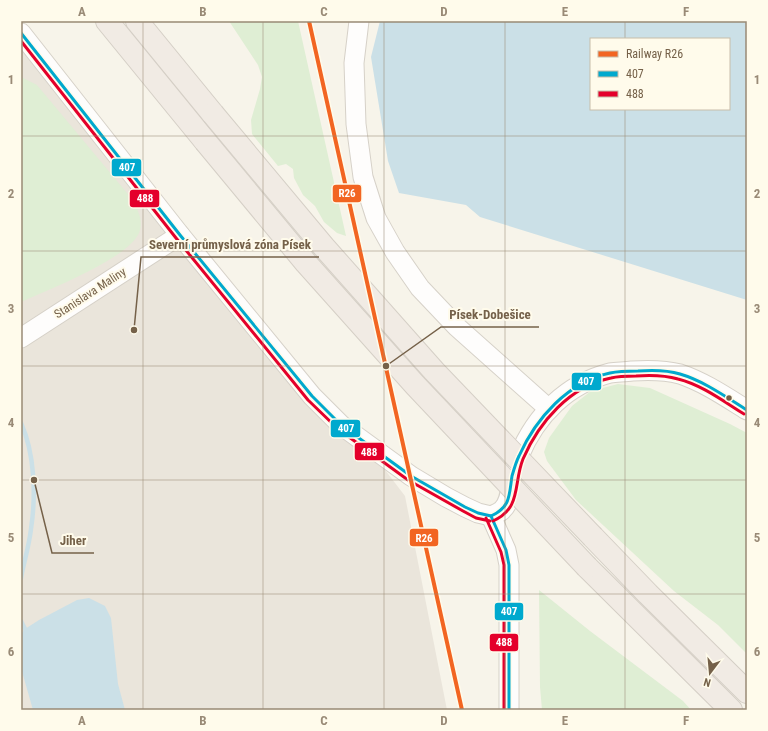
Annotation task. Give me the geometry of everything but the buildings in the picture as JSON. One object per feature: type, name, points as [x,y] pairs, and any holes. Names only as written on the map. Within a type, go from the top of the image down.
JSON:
[{"type":"highway","points":[[107,21],[306,263],[415,385],[587,566],[732,710]]},
{"type":"highway","points":[[137,21],[324,247],[434,371],[648,594],[747,692]]},
{"type":"street","points":[[359,21],[354,63],[356,124],[363,177],[376,218],[395,252],[420,288],[457,327],[549,409]]},
{"type":"street","points":[[21,33],[180,235],[312,396],[340,425],[404,471],[446,497],[478,513],[491,516],[502,510],[510,495],[513,474],[519,456],[528,436],[539,420],[563,395],[596,378],[612,373],[648,370],[680,374],[708,386],[747,410]]},
{"type":"street","name":"Stanislava Maliny","points":[[21,338],[180,235]]},
{"type":"street","points":[[491,516],[506,550],[509,565],[509,710]]},
{"type":"shaded area","points":[[21,49],[60,96],[382,466],[405,496],[447,710],[21,710]]},
{"type":"green space","points":[[229,21],[298,21],[346,236],[337,233],[324,222],[315,206],[303,195],[294,178],[293,169],[286,164],[278,166],[252,134],[251,120],[262,77],[258,65]]},
{"type":"green space","points":[[21,77],[37,85],[132,199],[139,214],[141,226],[134,240],[122,251],[106,262],[68,282],[21,302]]},
{"type":"green space","points":[[618,384],[650,388],[747,433],[747,654],[718,625],[674,591],[576,500],[547,461],[544,452],[549,438],[572,406],[591,391]]},
{"type":"green space","points":[[539,590],[590,631],[683,701],[691,710],[542,710],[540,687]]},
{"type":"water","points":[[380,21],[747,21],[747,300],[480,217],[466,205],[399,193],[388,161],[371,57]]},
{"type":"water","points":[[89,598],[105,606],[111,618],[118,684],[125,710],[33,710],[21,668],[21,634],[25,629],[39,620],[77,600]]},
{"type":"waterway","points":[[21,423],[26,435],[32,461],[34,489],[33,516],[21,578]]},
{"type":"waterway","points":[[21,621],[27,633]]},
{"type":"rail line","name":"R26","points":[[309,21],[462,710]]},
{"type":"transit line","name":"407","points":[[21,33],[180,235],[312,396],[341,425],[411,476],[465,507],[478,513],[491,516]]},
{"type":"transit line","name":"488","points":[[21,41],[176,238],[308,400],[338,429],[408,480],[476,518],[490,521]]},
{"type":"transit line","name":"407","points":[[491,516],[502,509],[508,500],[516,463],[534,428],[555,404],[580,384],[610,373],[624,371],[665,371],[689,377],[706,385],[747,410]]},
{"type":"transit line","name":"488","points":[[493,521],[502,516],[513,502],[523,459],[530,445],[547,419],[569,397],[596,382],[624,376],[651,375],[673,378],[704,389],[744,414]]},
{"type":"transit line","name":"407","points":[[491,516],[506,550],[509,565],[509,710]]},
{"type":"transit line","name":"488","points":[[486,518],[501,552],[504,565],[504,710]]},
{"type":"place","name":"Severní průmyslová zóna Písek","points":[[134,330]]},
{"type":"place","name":"Písek-Dobešice","points":[[386,366]]},
{"type":"place","name":"Jiher","points":[[34,480]]}]
